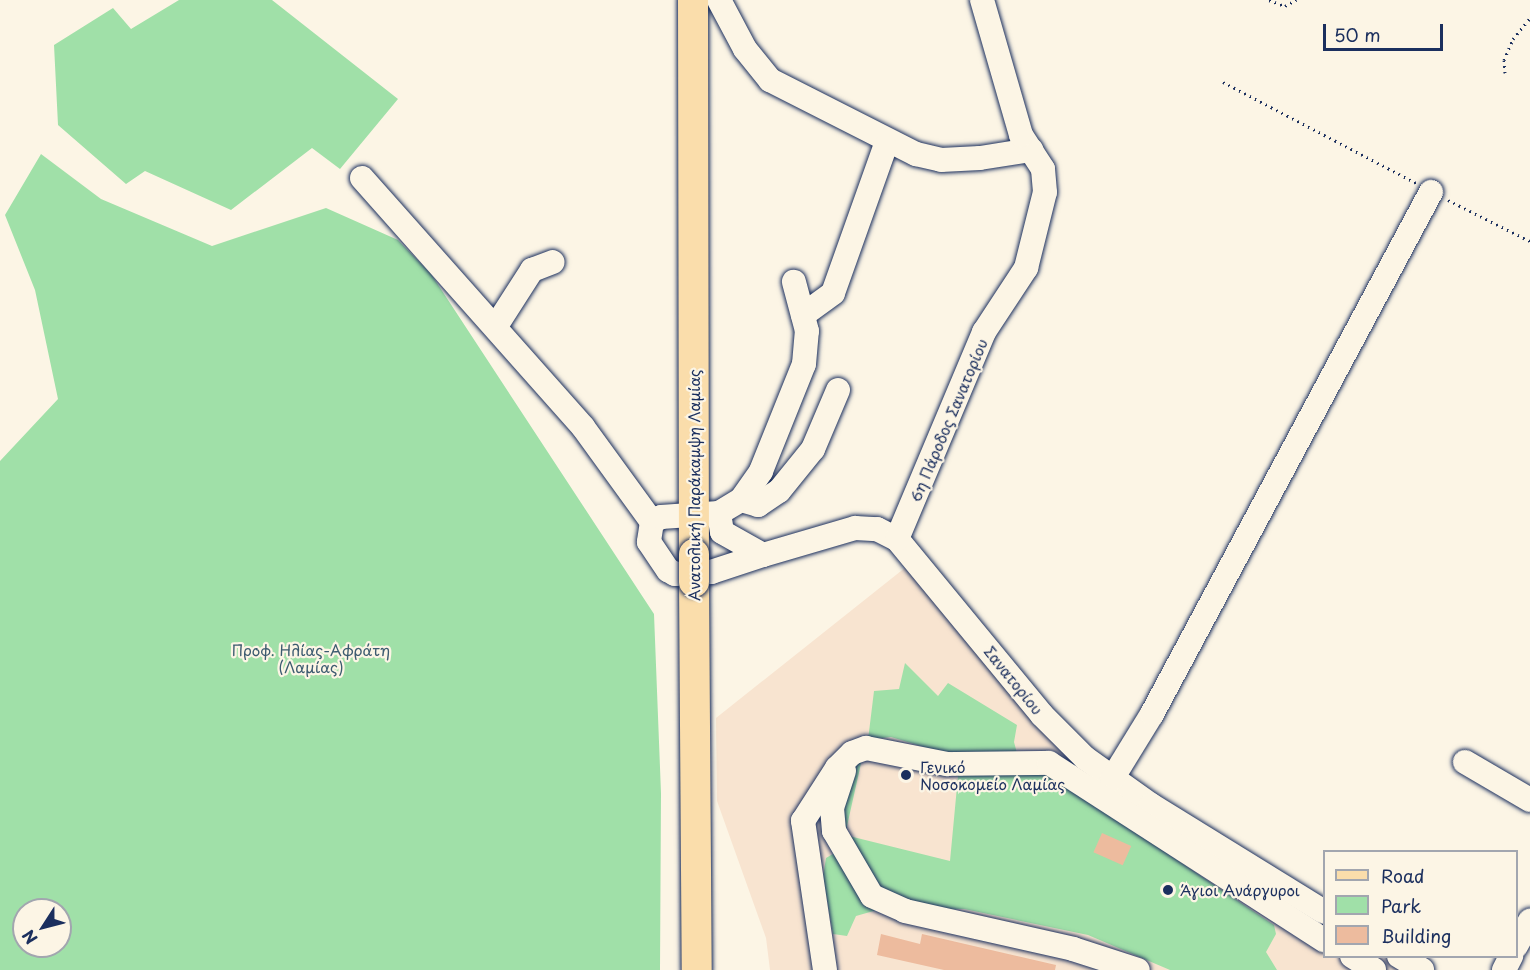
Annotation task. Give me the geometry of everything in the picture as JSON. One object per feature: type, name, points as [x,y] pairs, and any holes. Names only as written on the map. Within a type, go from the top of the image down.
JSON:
[{"type":"main road","name":"Ανατολική Παράκαμψη Λαμίας","points":[[693,0],[706,514],[694,568],[697,970]]},
{"type":"street","points":[[719,0],[745,49],[770,80],[916,154],[941,160],[980,158],[1031,150]]},
{"type":"street","name":"6η Πάροδος Σανατορίου","points":[[897,539],[984,332],[1017,288],[1029,261],[1046,185],[1043,169],[1021,135],[982,0]]},
{"type":"street","points":[[803,315],[833,293],[885,147]]},
{"type":"street","points":[[362,178],[496,326],[583,427],[651,522],[661,517],[706,514],[741,500],[761,471],[798,382],[806,347],[803,315],[794,282]]},
{"type":"street","points":[[1112,779],[1152,714],[1431,192]]},
{"type":"street","points":[[496,326],[532,270],[553,262]]},
{"type":"street","points":[[741,500],[758,505],[779,491],[813,449],[838,390]]},
{"type":"street","points":[[706,514],[722,532],[763,555]]},
{"type":"street","name":"Σανατορίου","points":[[651,522],[649,542],[675,574],[711,572],[860,528],[877,529],[897,539],[1072,747],[1112,779],[1323,911]]},
{"type":"street","points":[[1059,767],[1072,747]]},
{"type":"street","points":[[825,970],[803,821],[831,777],[856,751],[883,748],[947,764],[1038,760],[1059,767],[1323,939]]},
{"type":"street","points":[[856,751],[832,808],[834,831],[872,896],[905,911],[1103,964],[1138,970]]},
{"type":"street","points":[[1465,762],[1530,800]]},
{"type":"street","points":[[1518,942],[1530,921]]},
{"type":"street","points":[[1354,958],[1374,970]]},
{"type":"street","points":[[1401,958],[1422,970]]},
{"type":"path","points":[[1269,0],[1285,6],[1296,0]]},
{"type":"path","points":[[1505,73],[1508,50],[1530,18]]},
{"type":"path","points":[[1223,82],[1431,192],[1530,241]]},
{"type":"shaded area","name":"Γενικό Νοσοκομείο Λαμίας","points":[[906,567],[1022,708],[1323,919],[1323,958],[1385,958],[1405,970],[770,970],[766,938],[717,801],[716,718]]},
{"type":"green space","points":[[179,0],[272,0],[398,99],[340,169],[312,148],[231,210],[145,171],[126,184],[58,125],[54,45],[113,8],[131,29]]},
{"type":"green space","name":"Προφ. Ηλίας-Αφράτη (Λαμίας)","points":[[41,154],[101,199],[212,246],[326,208],[398,240],[431,274],[654,614],[661,793],[660,970],[0,970],[0,461],[58,399],[35,290],[5,215]]},
{"type":"green space","points":[[905,663],[938,696],[948,683],[1017,725],[1014,742],[1021,768],[1052,776],[1274,925],[1276,934],[1266,952],[1277,970],[1170,970],[1088,935],[964,909],[877,910],[856,916],[847,936],[833,934],[823,877],[826,858],[845,847],[839,827],[846,772],[862,759],[845,835],[950,861],[958,776],[932,771],[937,751],[891,737],[868,740],[874,691],[899,689]]},
{"type":"building","points":[[1102,833],[1131,846],[1123,865],[1093,852]]},
{"type":"building","points":[[881,934],[920,944],[922,934],[1056,965],[1055,970],[944,970],[877,955]]},
{"type":"place","name":"Γενικό Νοσοκομείο Λαμίας","points":[[906,775]]},
{"type":"place","name":"Άγιοι Ανάργυροι","points":[[1168,890]]}]
